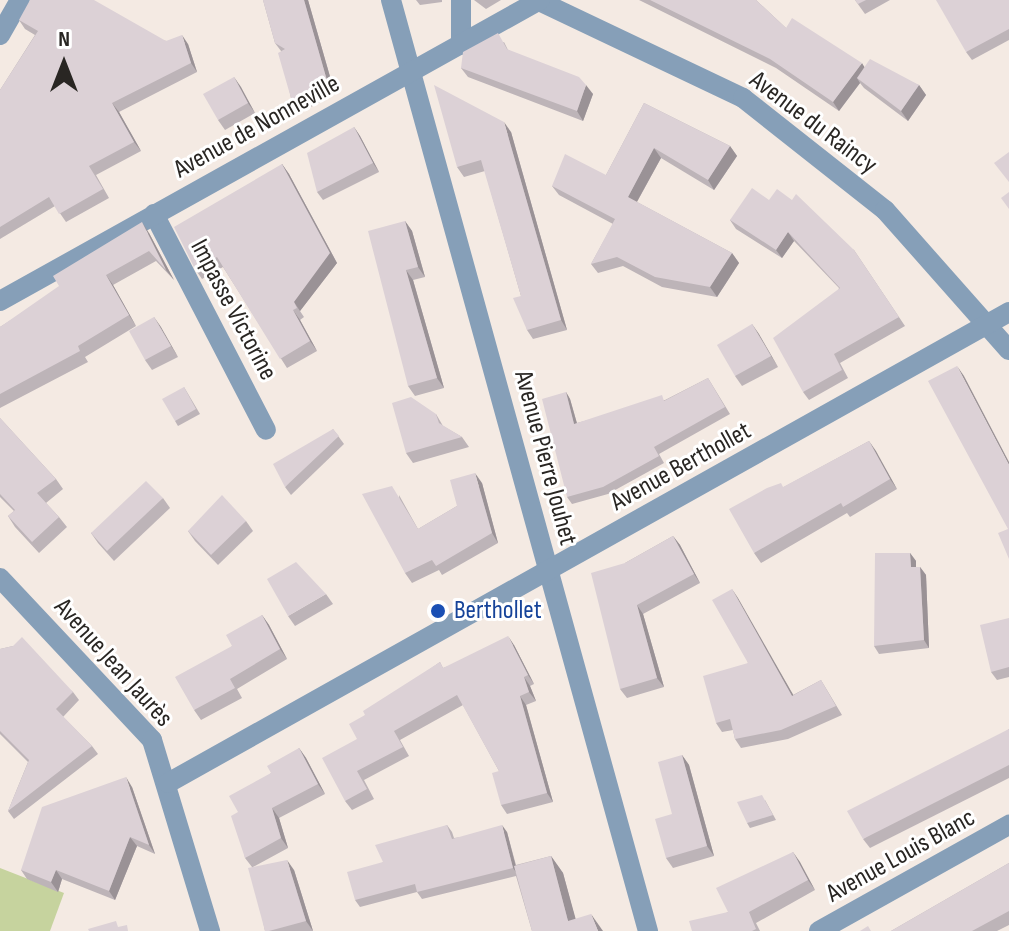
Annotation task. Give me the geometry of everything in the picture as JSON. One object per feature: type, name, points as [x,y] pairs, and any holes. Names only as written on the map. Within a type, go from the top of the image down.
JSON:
[{"type":"street","points":[[0,35],[20,0]]},
{"type":"street","name":"Avenue Pierre Jouhet","points":[[391,0],[648,931]]},
{"type":"street","points":[[461,0],[461,45]]},
{"type":"street","name":"Avenue de Nonneville","points":[[0,301],[539,0]]},
{"type":"street","name":"Avenue du Raincy","points":[[539,0],[743,98],[885,210],[1009,350]]},
{"type":"street","name":"Impasse Victorine","points":[[154,214],[266,430]]},
{"type":"street","name":"Avenue Berthollet","points":[[168,783],[1009,312]]},
{"type":"street","name":"Avenue Jean Jaurès","points":[[0,578],[152,740],[168,783],[210,931]]},
{"type":"street","name":"Avenue Louis Blanc","points":[[819,931],[1009,825]]},
{"type":"green space","points":[[0,868],[64,893],[50,931],[0,931]]},
{"type":"building","points":[[30,0],[94,0],[166,41],[182,35],[191,63],[112,103],[134,142],[89,166],[103,189],[59,214],[49,197],[0,227],[0,90],[38,31],[19,20]]},
{"type":"building","points":[[263,0],[304,0],[328,84],[302,98],[291,98],[278,53],[285,49],[275,43]]},
{"type":"building","points":[[650,0],[756,0],[786,28],[792,18],[862,63],[833,102],[770,59]]},
{"type":"building","points":[[936,0],[1009,0],[1009,29],[966,52]]},
{"type":"building","points":[[498,33],[507,49],[579,77],[586,85],[577,111],[461,68],[463,52]]},
{"type":"building","points":[[870,59],[919,85],[901,111],[857,78]]},
{"type":"building","points":[[234,77],[248,103],[218,120],[203,94]]},
{"type":"building","points":[[434,85],[504,122],[561,320],[527,330],[513,298],[521,296],[481,160],[457,167]]},
{"type":"building","points":[[644,103],[730,146],[708,180],[654,148],[628,197],[732,253],[710,287],[655,277],[617,257],[591,264],[615,219],[552,186],[565,154],[606,175]]},
{"type":"building","points":[[354,127],[373,163],[317,192],[307,153]]},
{"type":"building","points":[[1009,152],[1009,182],[994,163]]},
{"type":"building","points":[[282,164],[330,253],[294,302],[297,308],[293,310],[310,341],[280,359],[217,257],[195,269],[174,227]]},
{"type":"building","points":[[752,188],[769,200],[777,189],[792,200],[796,194],[854,250],[899,317],[834,354],[842,370],[803,392],[773,338],[840,288],[788,232],[776,250],[730,220]]},
{"type":"building","points":[[1009,192],[1009,209],[1001,198]]},
{"type":"building","points":[[405,221],[418,267],[406,270],[437,378],[408,386],[368,231]]},
{"type":"building","points":[[142,222],[166,270],[149,251],[106,275],[129,315],[78,346],[80,351],[0,394],[0,327],[59,286],[53,276]]},
{"type":"building","points":[[154,317],[171,346],[145,360],[129,331]]},
{"type":"building","points":[[752,324],[771,356],[735,376],[717,345]]},
{"type":"building","points":[[957,366],[1009,465],[1009,559],[998,533],[1008,529],[928,381]]},
{"type":"building","points":[[708,378],[725,407],[654,447],[659,456],[603,487],[567,497],[542,399],[566,392],[574,424],[662,395],[664,401]]},
{"type":"building","points":[[184,387],[196,409],[175,421],[162,399]]},
{"type":"building","points":[[411,397],[436,414],[439,423],[462,437],[406,453],[392,403]]},
{"type":"building","points":[[0,418],[56,479],[37,493],[59,517],[32,542],[8,516],[15,510],[0,494]]},
{"type":"building","points":[[333,429],[339,436],[285,487],[273,464]]},
{"type":"building","points":[[869,441],[890,479],[754,553],[729,509],[767,488],[781,483],[783,487]]},
{"type":"building","points":[[475,473],[492,533],[436,566],[432,560],[405,573],[362,494],[392,486],[418,529],[457,506],[450,480]]},
{"type":"building","points":[[146,481],[163,498],[107,551],[91,533]]},
{"type":"building","points":[[222,495],[246,521],[211,555],[188,531]]},
{"type":"building","points":[[673,536],[694,574],[637,605],[657,678],[620,689],[591,573],[625,563]]},
{"type":"building","points":[[875,553],[910,553],[911,567],[920,567],[924,640],[874,646]]},
{"type":"building","points":[[296,562],[326,594],[288,616],[267,579]]},
{"type":"building","points":[[732,589],[792,696],[821,680],[836,706],[781,730],[735,739],[730,719],[716,723],[703,676],[748,663],[712,600]]},
{"type":"building","points":[[262,615],[280,649],[230,679],[235,688],[194,710],[175,677],[232,646],[226,635]]},
{"type":"building","points":[[1009,618],[1009,667],[991,672],[980,625]]},
{"type":"building","points":[[508,636],[528,675],[524,677],[529,692],[520,696],[547,793],[501,805],[492,773],[499,771],[457,695],[394,731],[403,747],[357,771],[367,789],[345,801],[322,758],[357,739],[349,724],[365,715],[363,711],[440,662],[443,668]]},
{"type":"building","points":[[22,637],[73,692],[56,709],[92,746],[8,811],[29,760],[0,731],[0,649],[13,646]]},
{"type":"building","points":[[1009,729],[1009,765],[863,839],[847,811]]},
{"type":"building","points":[[299,748],[318,784],[272,808],[281,838],[245,858],[231,816],[238,812],[229,796],[271,773],[267,766]]},
{"type":"building","points":[[682,755],[707,846],[666,858],[655,819],[672,814],[658,762]]},
{"type":"building","points":[[126,777],[149,845],[130,837],[109,891],[56,870],[51,882],[21,870],[42,807]]},
{"type":"building","points":[[762,795],[773,815],[747,823],[737,802]]},
{"type":"building","points":[[447,825],[452,839],[502,825],[513,868],[417,892],[415,884],[355,900],[347,872],[383,862],[375,845]]},
{"type":"building","points":[[793,852],[808,880],[749,912],[756,929],[692,931],[689,921],[728,912],[716,888]]},
{"type":"building","points":[[551,856],[568,921],[591,914],[598,931],[532,931],[514,866]]},
{"type":"building","points":[[287,860],[306,921],[265,931],[248,868]]},
{"type":"building","points":[[1009,863],[1009,911],[972,931],[891,931]]},
{"type":"building","points":[[116,921],[118,927],[127,925],[128,931],[88,929]]},
{"type":"place","name":"Berthollet","points":[[438,611]]}]
